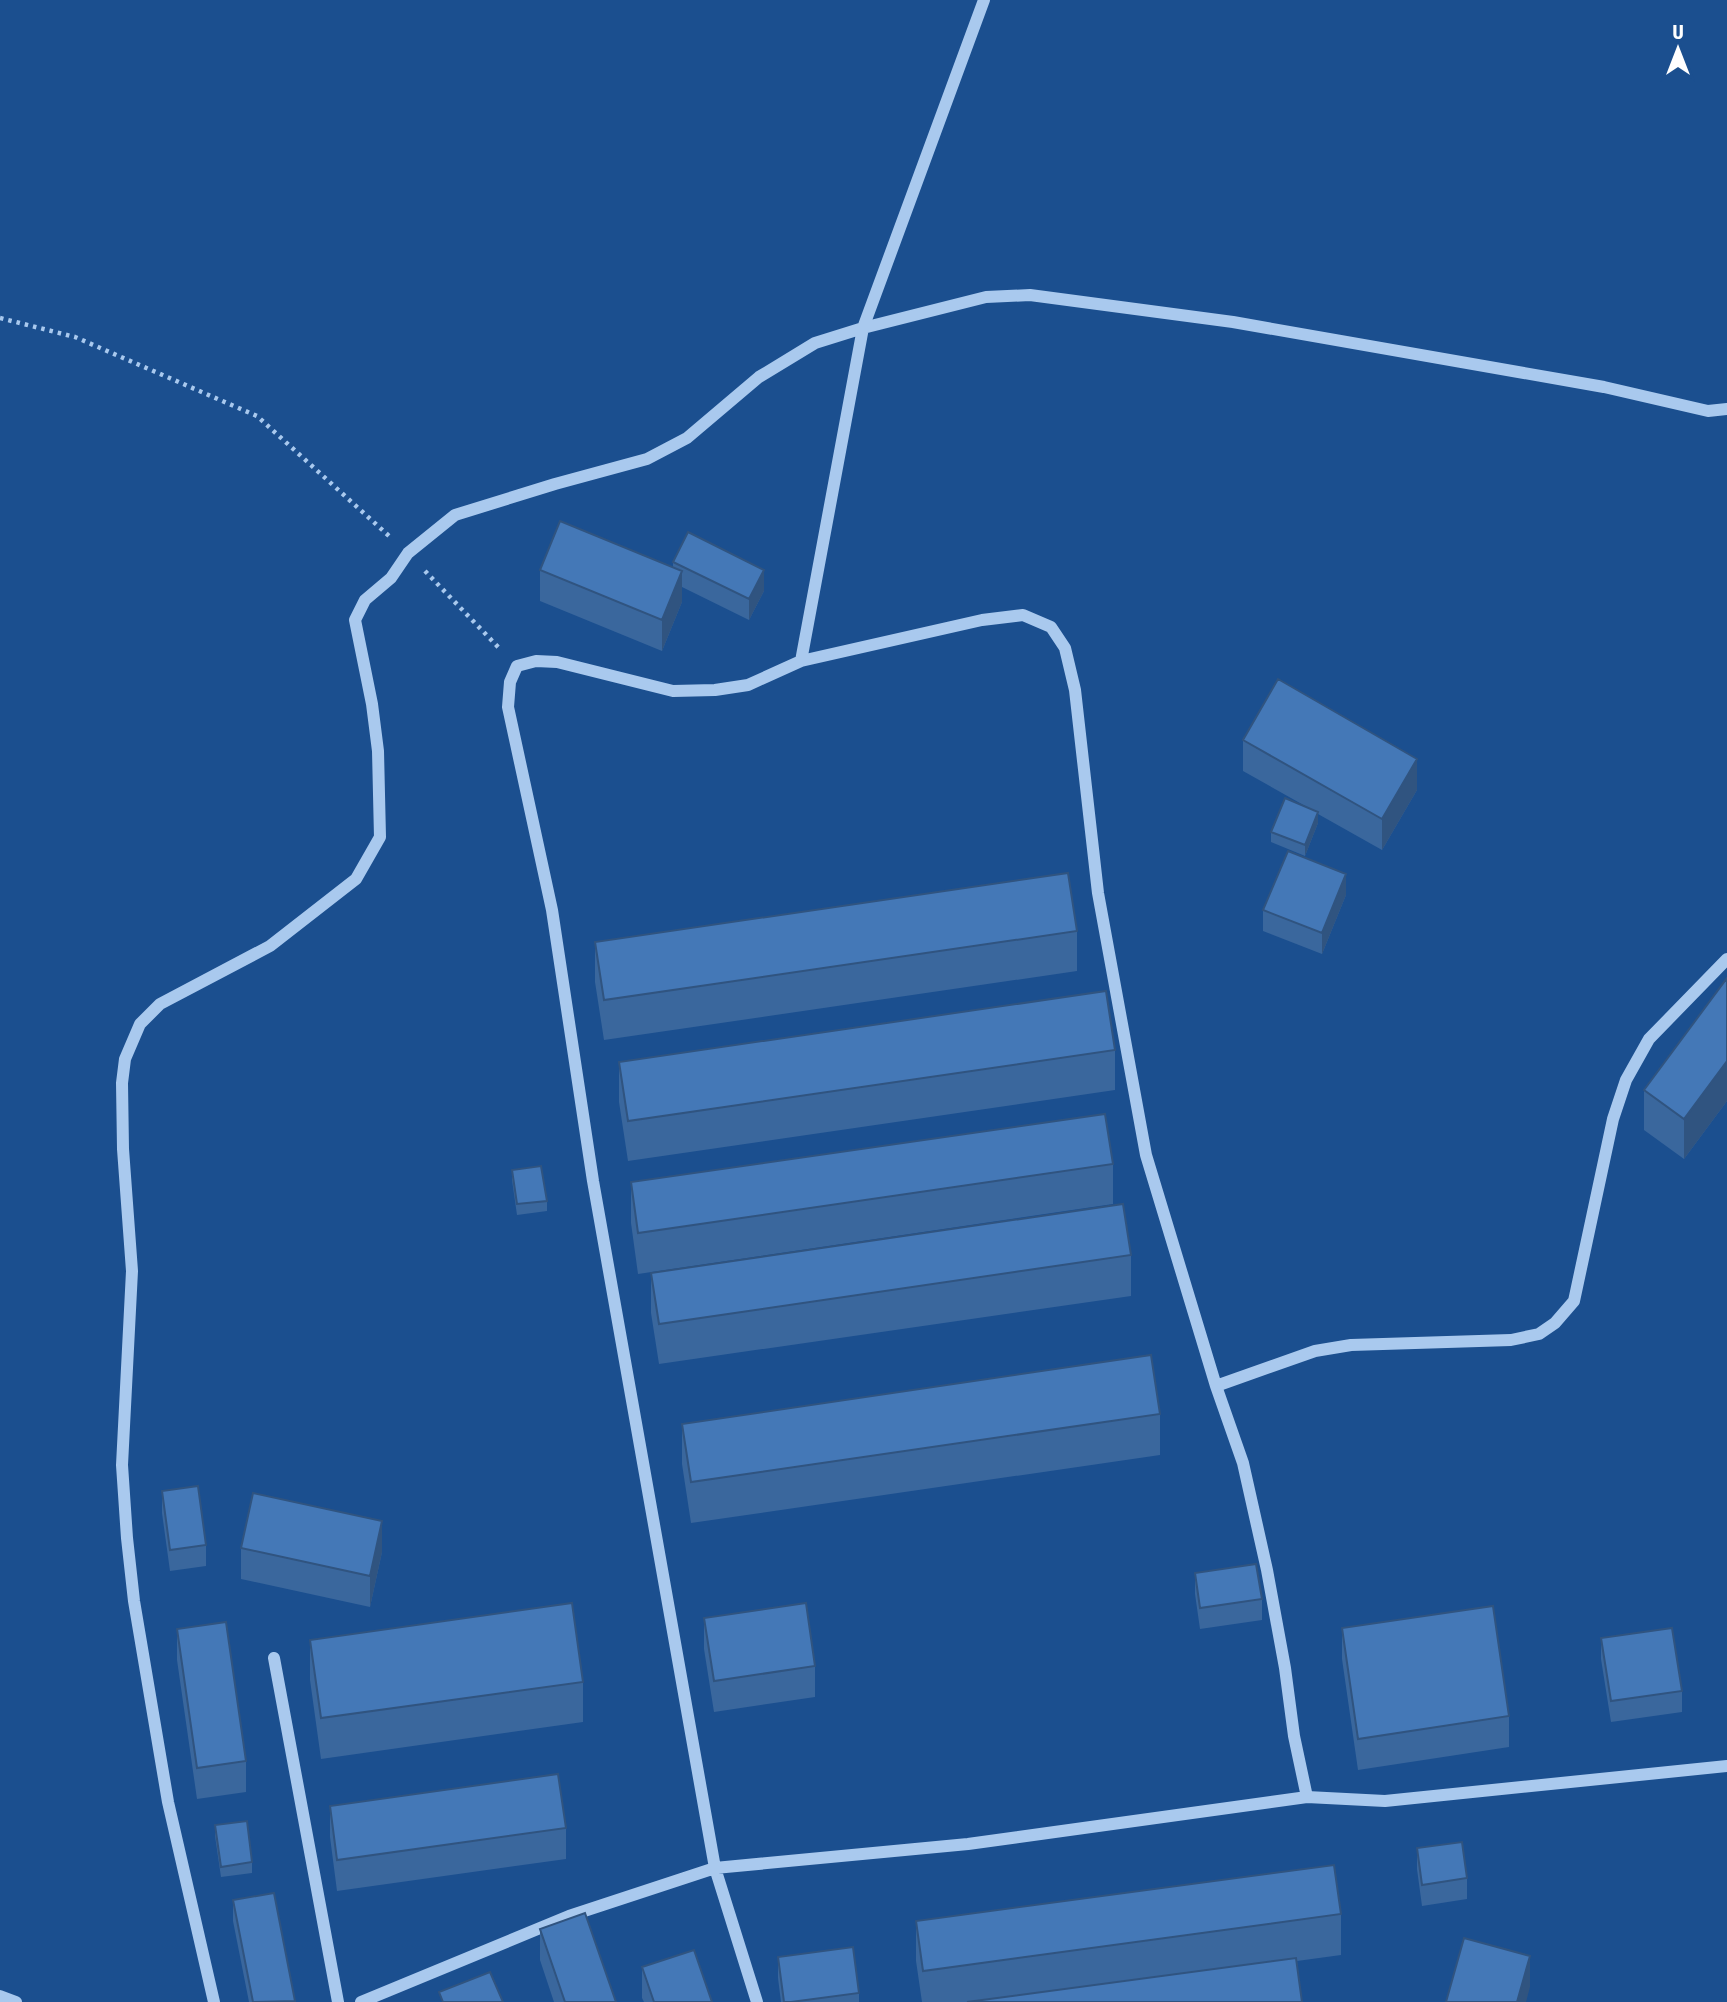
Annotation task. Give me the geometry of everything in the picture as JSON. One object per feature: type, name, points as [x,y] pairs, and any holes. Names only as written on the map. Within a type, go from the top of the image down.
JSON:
[{"type":"lane","points":[[802,661],[863,328],[984,0]]},
{"type":"lane","points":[[214,2002],[168,1802],[134,1601],[127,1538],[122,1465],[132,1271],[123,1149],[122,1083],[125,1059],[140,1024],[160,1004],[270,946],[356,879],[380,837],[378,751],[372,704],[355,620],[365,600],[391,578],[408,553],[455,515],[647,458],[667,449],[687,438],[759,377],[816,343],[863,328],[986,297],[1030,295],[1233,322],[1604,387],[1708,411],[1727,409]]},
{"type":"lane","points":[[757,2002],[715,1868],[593,1181],[552,910],[508,707],[510,682],[517,666],[536,661],[557,662],[673,691],[715,690],[748,685],[802,661],[982,620],[1023,615],[1051,627],[1065,648],[1075,690],[1098,893],[1146,1155],[1216,1386],[1244,1463],[1267,1570],[1307,1797]]},
{"type":"lane","points":[[1216,1386],[1315,1351],[1351,1345],[1511,1340],[1539,1334],[1555,1323],[1574,1301],[1613,1119],[1626,1080],[1649,1039],[1727,959]]},
{"type":"lane","points":[[274,1658],[338,2002]]},
{"type":"lane","points":[[360,2002],[569,1916],[715,1868],[968,1844],[1307,1797],[1385,1801],[1727,1766]]},
{"type":"lane","points":[[0,1996],[16,2002]]},
{"type":"path","points":[[0,318],[75,337],[257,416],[408,553],[517,666]]},
{"type":"building","points":[[560,521],[682,571],[662,620],[540,570]]},
{"type":"building","points":[[688,532],[764,570],[749,599],[673,562]]},
{"type":"building","points":[[1278,679],[1417,759],[1382,819],[1243,740]]},
{"type":"building","points":[[1285,798],[1318,812],[1305,845],[1271,832]]},
{"type":"building","points":[[1288,851],[1346,874],[1322,933],[1263,910]]},
{"type":"building","points":[[1068,873],[1077,931],[604,1000],[595,942]]},
{"type":"building","points":[[1727,978],[1727,1061],[1684,1119],[1644,1090]]},
{"type":"building","points":[[1106,991],[1115,1050],[628,1121],[619,1062]]},
{"type":"building","points":[[1105,1114],[1113,1164],[638,1233],[631,1182]]},
{"type":"building","points":[[541,1166],[547,1201],[517,1204],[512,1170]]},
{"type":"building","points":[[1123,1204],[1131,1255],[659,1324],[651,1273]]},
{"type":"building","points":[[1151,1355],[1160,1414],[691,1482],[682,1424]]},
{"type":"building","points":[[198,1486],[206,1545],[170,1550],[162,1491]]},
{"type":"building","points":[[253,1493],[382,1521],[370,1576],[241,1548]]},
{"type":"building","points":[[1256,1564],[1262,1599],[1200,1608],[1195,1573]]},
{"type":"building","points":[[572,1603],[583,1682],[321,1718],[310,1640]]},
{"type":"building","points":[[806,1603],[815,1666],[714,1681],[704,1618]]},
{"type":"building","points":[[1493,1606],[1509,1716],[1358,1739],[1342,1628]]},
{"type":"building","points":[[226,1622],[246,1761],[197,1768],[177,1629]]},
{"type":"building","points":[[1672,1628],[1682,1691],[1611,1701],[1601,1638]]},
{"type":"building","points":[[558,1774],[566,1828],[337,1860],[330,1806]]},
{"type":"building","points":[[247,1821],[252,1862],[221,1867],[215,1825]]},
{"type":"building","points":[[1462,1842],[1467,1878],[1422,1885],[1417,1848]]},
{"type":"building","points":[[1334,1865],[1341,1914],[923,1971],[916,1921]]},
{"type":"building","points":[[274,1893],[295,2001],[253,2002],[233,1900]]},
{"type":"building","points":[[585,1913],[616,2002],[565,2002],[540,1929]]},
{"type":"building","points":[[1464,1938],[1530,1956],[1517,2002],[1446,2002]]},
{"type":"building","points":[[853,1947],[859,1993],[784,2002],[778,1957]]},
{"type":"building","points":[[694,1950],[712,2002],[654,2002],[642,1967]]},
{"type":"building","points":[[1296,1958],[1302,2002],[967,2002]]},
{"type":"building","points":[[490,1972],[503,2002],[443,2002],[439,1992]]}]
